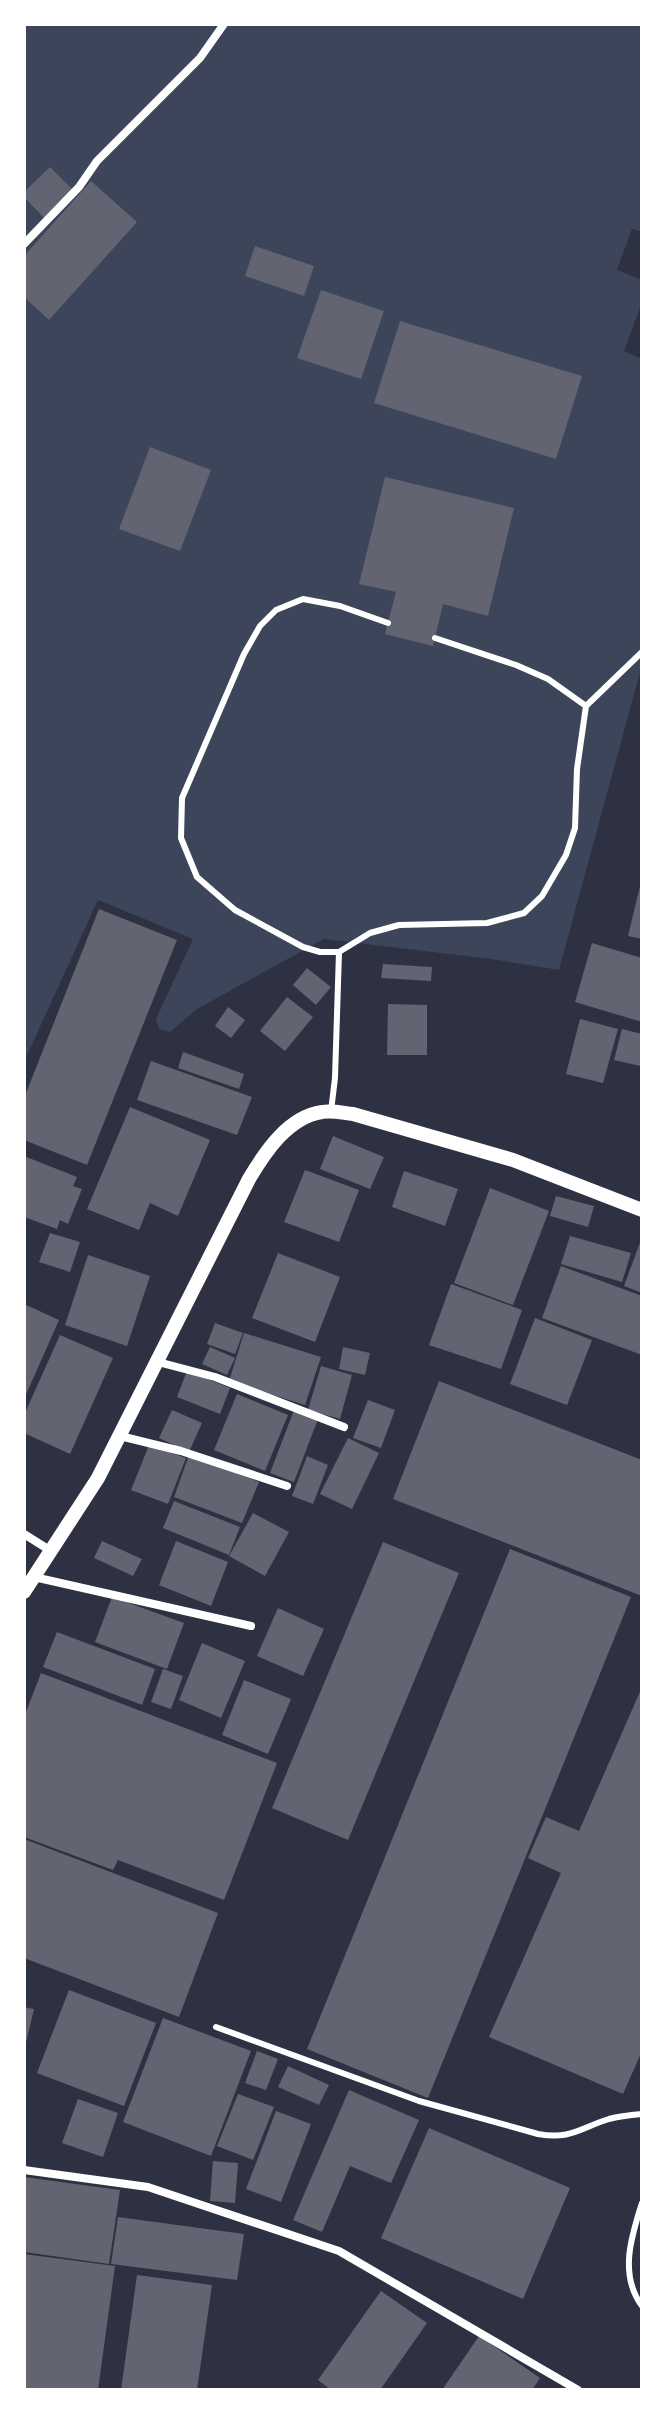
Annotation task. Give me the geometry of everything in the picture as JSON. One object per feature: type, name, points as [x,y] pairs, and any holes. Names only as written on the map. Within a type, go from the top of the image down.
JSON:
[{"type":"street","points":[[24,244],[69,198],[97,161],[200,58],[224,24]]},
{"type":"street","points":[[24,1592],[98,1478],[229,1217],[264,1155],[302,1118],[318,1112],[353,1114],[513,1160],[642,1210]]},
{"type":"street","points":[[158,1362],[215,1377],[344,1427]]},
{"type":"street","points":[[120,1436],[181,1451],[287,1486]]},
{"type":"street","points":[[24,1534],[51,1551]]},
{"type":"street","points":[[33,1576],[251,1626]]},
{"type":"street","points":[[24,2170],[148,2187],[339,2251],[578,2390]]},
{"type":"lane","points":[[388,623],[340,606],[303,599],[276,610],[260,626],[244,654],[182,798],[181,838],[197,877],[235,910],[303,947],[320,952],[339,952],[370,933],[399,925],[487,923],[524,913],[542,896],[566,855],[575,828],[577,769],[586,706],[642,652]]},
{"type":"lane","points":[[435,638],[548,679],[586,706]]},
{"type":"lane","points":[[331,1111],[339,952]]},
{"type":"lane","points":[[216,2027],[419,2101],[538,2134],[571,2135],[610,2119],[642,2114]]},
{"type":"lane","points":[[642,2203],[627,2265],[635,2296],[642,2306]]},
{"type":"lane","points":[[634,2229],[642,2233]]},
{"type":"shaded area","points":[[24,24],[642,24],[642,232],[632,229],[617,270],[642,280],[642,302],[624,351],[642,359],[642,665],[559,970],[324,939],[197,1009],[170,1032],[159,1029],[156,1019],[193,939],[98,900],[24,1062]]},
{"type":"building","points":[[50,167],[73,190],[44,218],[24,197],[24,192]]},
{"type":"building","points":[[91,181],[137,222],[49,320],[24,297],[24,256]]},
{"type":"building","points":[[255,246],[314,266],[304,296],[245,276]]},
{"type":"building","points":[[321,290],[384,311],[361,379],[297,358]]},
{"type":"building","points":[[400,321],[582,376],[556,459],[374,403]]},
{"type":"building","points":[[150,447],[211,470],[180,551],[119,529]]},
{"type":"building","points":[[385,477],[514,508],[488,616],[443,604],[433,646],[385,634],[396,592],[359,584]]},
{"type":"building","points":[[642,882],[642,939],[628,936]]},
{"type":"building","points":[[99,909],[177,940],[87,1165],[24,1140],[24,1098]]},
{"type":"building","points":[[592,943],[642,958],[642,1022],[575,1002]]},
{"type":"building","points":[[383,964],[432,967],[431,981],[381,978]]},
{"type":"building","points":[[307,968],[331,987],[316,1005],[293,985]]},
{"type":"building","points":[[287,997],[313,1017],[285,1051],[260,1031]]},
{"type":"building","points":[[388,1004],[427,1005],[427,1055],[387,1055]]},
{"type":"building","points":[[228,1007],[245,1020],[231,1038],[215,1026]]},
{"type":"building","points":[[580,1019],[618,1029],[603,1083],[566,1074]]},
{"type":"building","points":[[622,1029],[642,1034],[640,1066],[614,1060]]},
{"type":"building","points":[[183,1052],[244,1074],[239,1089],[178,1068]]},
{"type":"building","points":[[151,1061],[252,1097],[237,1135],[137,1100]]},
{"type":"building","points":[[130,1107],[210,1140],[178,1216],[150,1203],[139,1230],[87,1209]]},
{"type":"building","points":[[333,1136],[384,1157],[370,1189],[320,1169]]},
{"type":"building","points":[[24,1156],[77,1177],[73,1186],[82,1189],[68,1224],[60,1220],[57,1229],[24,1217]]},
{"type":"building","points":[[305,1170],[359,1190],[339,1242],[284,1222]]},
{"type":"building","points":[[404,1171],[458,1189],[445,1226],[392,1207]]},
{"type":"building","points":[[490,1188],[549,1211],[513,1305],[454,1283]]},
{"type":"building","points":[[556,1196],[594,1206],[588,1227],[550,1216]]},
{"type":"building","points":[[50,1233],[80,1242],[70,1272],[39,1262]]},
{"type":"building","points":[[570,1236],[631,1253],[622,1282],[561,1264]]},
{"type":"building","points":[[642,1237],[642,1293],[624,1286]]},
{"type":"building","points":[[278,1253],[340,1277],[315,1342],[252,1318]]},
{"type":"building","points":[[88,1255],[150,1276],[127,1346],[65,1325]]},
{"type":"building","points":[[561,1266],[642,1296],[642,1355],[542,1318]]},
{"type":"building","points":[[451,1284],[522,1310],[501,1369],[429,1345]]},
{"type":"building","points":[[24,1304],[59,1320],[24,1399]]},
{"type":"building","points":[[535,1318],[592,1340],[567,1405],[510,1384]]},
{"type":"building","points":[[215,1323],[243,1333],[235,1354],[207,1344]]},
{"type":"building","points":[[244,1333],[321,1357],[305,1405],[229,1381]]},
{"type":"building","points":[[60,1335],[113,1358],[70,1454],[24,1433],[24,1415]]},
{"type":"building","points":[[210,1347],[235,1358],[227,1375],[202,1364]]},
{"type":"building","points":[[343,1347],[370,1353],[365,1375],[339,1369]]},
{"type":"building","points":[[321,1366],[352,1375],[340,1419],[308,1410]]},
{"type":"building","points":[[187,1371],[230,1388],[220,1414],[177,1397]]},
{"type":"building","points":[[439,1381],[642,1460],[642,1596],[393,1499]]},
{"type":"building","points":[[237,1394],[288,1415],[265,1471],[214,1450]]},
{"type":"building","points":[[368,1400],[395,1410],[381,1448],[353,1438]]},
{"type":"building","points":[[172,1410],[202,1423],[189,1452],[159,1438]]},
{"type":"building","points":[[294,1410],[318,1419],[294,1482],[270,1473]]},
{"type":"building","points":[[348,1438],[379,1453],[352,1509],[320,1494]]},
{"type":"building","points":[[149,1445],[186,1458],[168,1504],[131,1490]]},
{"type":"building","points":[[189,1455],[259,1482],[242,1523],[174,1497]]},
{"type":"building","points":[[307,1456],[328,1465],[313,1504],[292,1496]]},
{"type":"building","points":[[174,1501],[240,1527],[229,1555],[163,1528]]},
{"type":"building","points":[[253,1513],[289,1532],[265,1576],[229,1556]]},
{"type":"building","points":[[102,1541],[142,1559],[133,1576],[94,1558]]},
{"type":"building","points":[[176,1541],[228,1562],[211,1606],[159,1585]]},
{"type":"building","points":[[383,1542],[459,1573],[348,1840],[272,1808]]},
{"type":"building","points":[[510,1549],[631,1597],[428,2098],[307,2049]]},
{"type":"building","points":[[112,1597],[184,1623],[167,1669],[95,1642]]},
{"type":"building","points":[[278,1608],[324,1629],[303,1676],[257,1656]]},
{"type":"building","points":[[57,1632],[155,1669],[142,1705],[43,1667]]},
{"type":"building","points":[[202,1643],[245,1661],[221,1718],[179,1700]]},
{"type":"building","points":[[163,1669],[183,1676],[171,1709],[151,1702]]},
{"type":"building","points":[[41,1673],[277,1763],[224,1900],[118,1860],[113,1870],[24,1837],[24,1717]]},
{"type":"building","points":[[244,1680],[291,1699],[268,1754],[222,1735]]},
{"type":"building","points":[[642,1687],[642,2051],[623,2094],[489,2037],[561,1873],[528,1858],[546,1817],[579,1831]]},
{"type":"building","points":[[24,1839],[218,1913],[179,2017],[24,1958]]},
{"type":"building","points":[[69,1990],[156,2023],[124,2106],[37,2073]]},
{"type":"building","points":[[24,2007],[34,2009],[25,2047],[24,2047]]},
{"type":"building","points":[[163,2018],[251,2051],[211,2156],[123,2122]]},
{"type":"building","points":[[257,2051],[278,2059],[266,2090],[245,2083]]},
{"type":"building","points":[[288,2066],[329,2085],[319,2105],[278,2087]]},
{"type":"building","points":[[349,2090],[419,2120],[391,2183],[350,2166],[322,2232],[293,2220]]},
{"type":"building","points":[[238,2094],[274,2107],[253,2160],[217,2146]]},
{"type":"building","points":[[78,2099],[118,2113],[103,2157],[62,2143]]},
{"type":"building","points":[[276,2111],[311,2124],[281,2202],[246,2189]]},
{"type":"building","points":[[429,2128],[570,2188],[523,2299],[381,2238]]},
{"type":"building","points":[[213,2161],[238,2163],[235,2203],[210,2201]]},
{"type":"building","points":[[24,2177],[120,2190],[109,2264],[24,2252]]},
{"type":"building","points":[[118,2217],[244,2234],[237,2280],[111,2264]]},
{"type":"building","points":[[24,2254],[115,2266],[98,2390],[24,2390]]},
{"type":"building","points":[[137,2275],[212,2285],[197,2390],[121,2390]]},
{"type":"building","points":[[381,2291],[427,2323],[380,2390],[331,2390],[318,2380]]},
{"type":"building","points":[[479,2336],[540,2378],[532,2390],[442,2390]]}]
